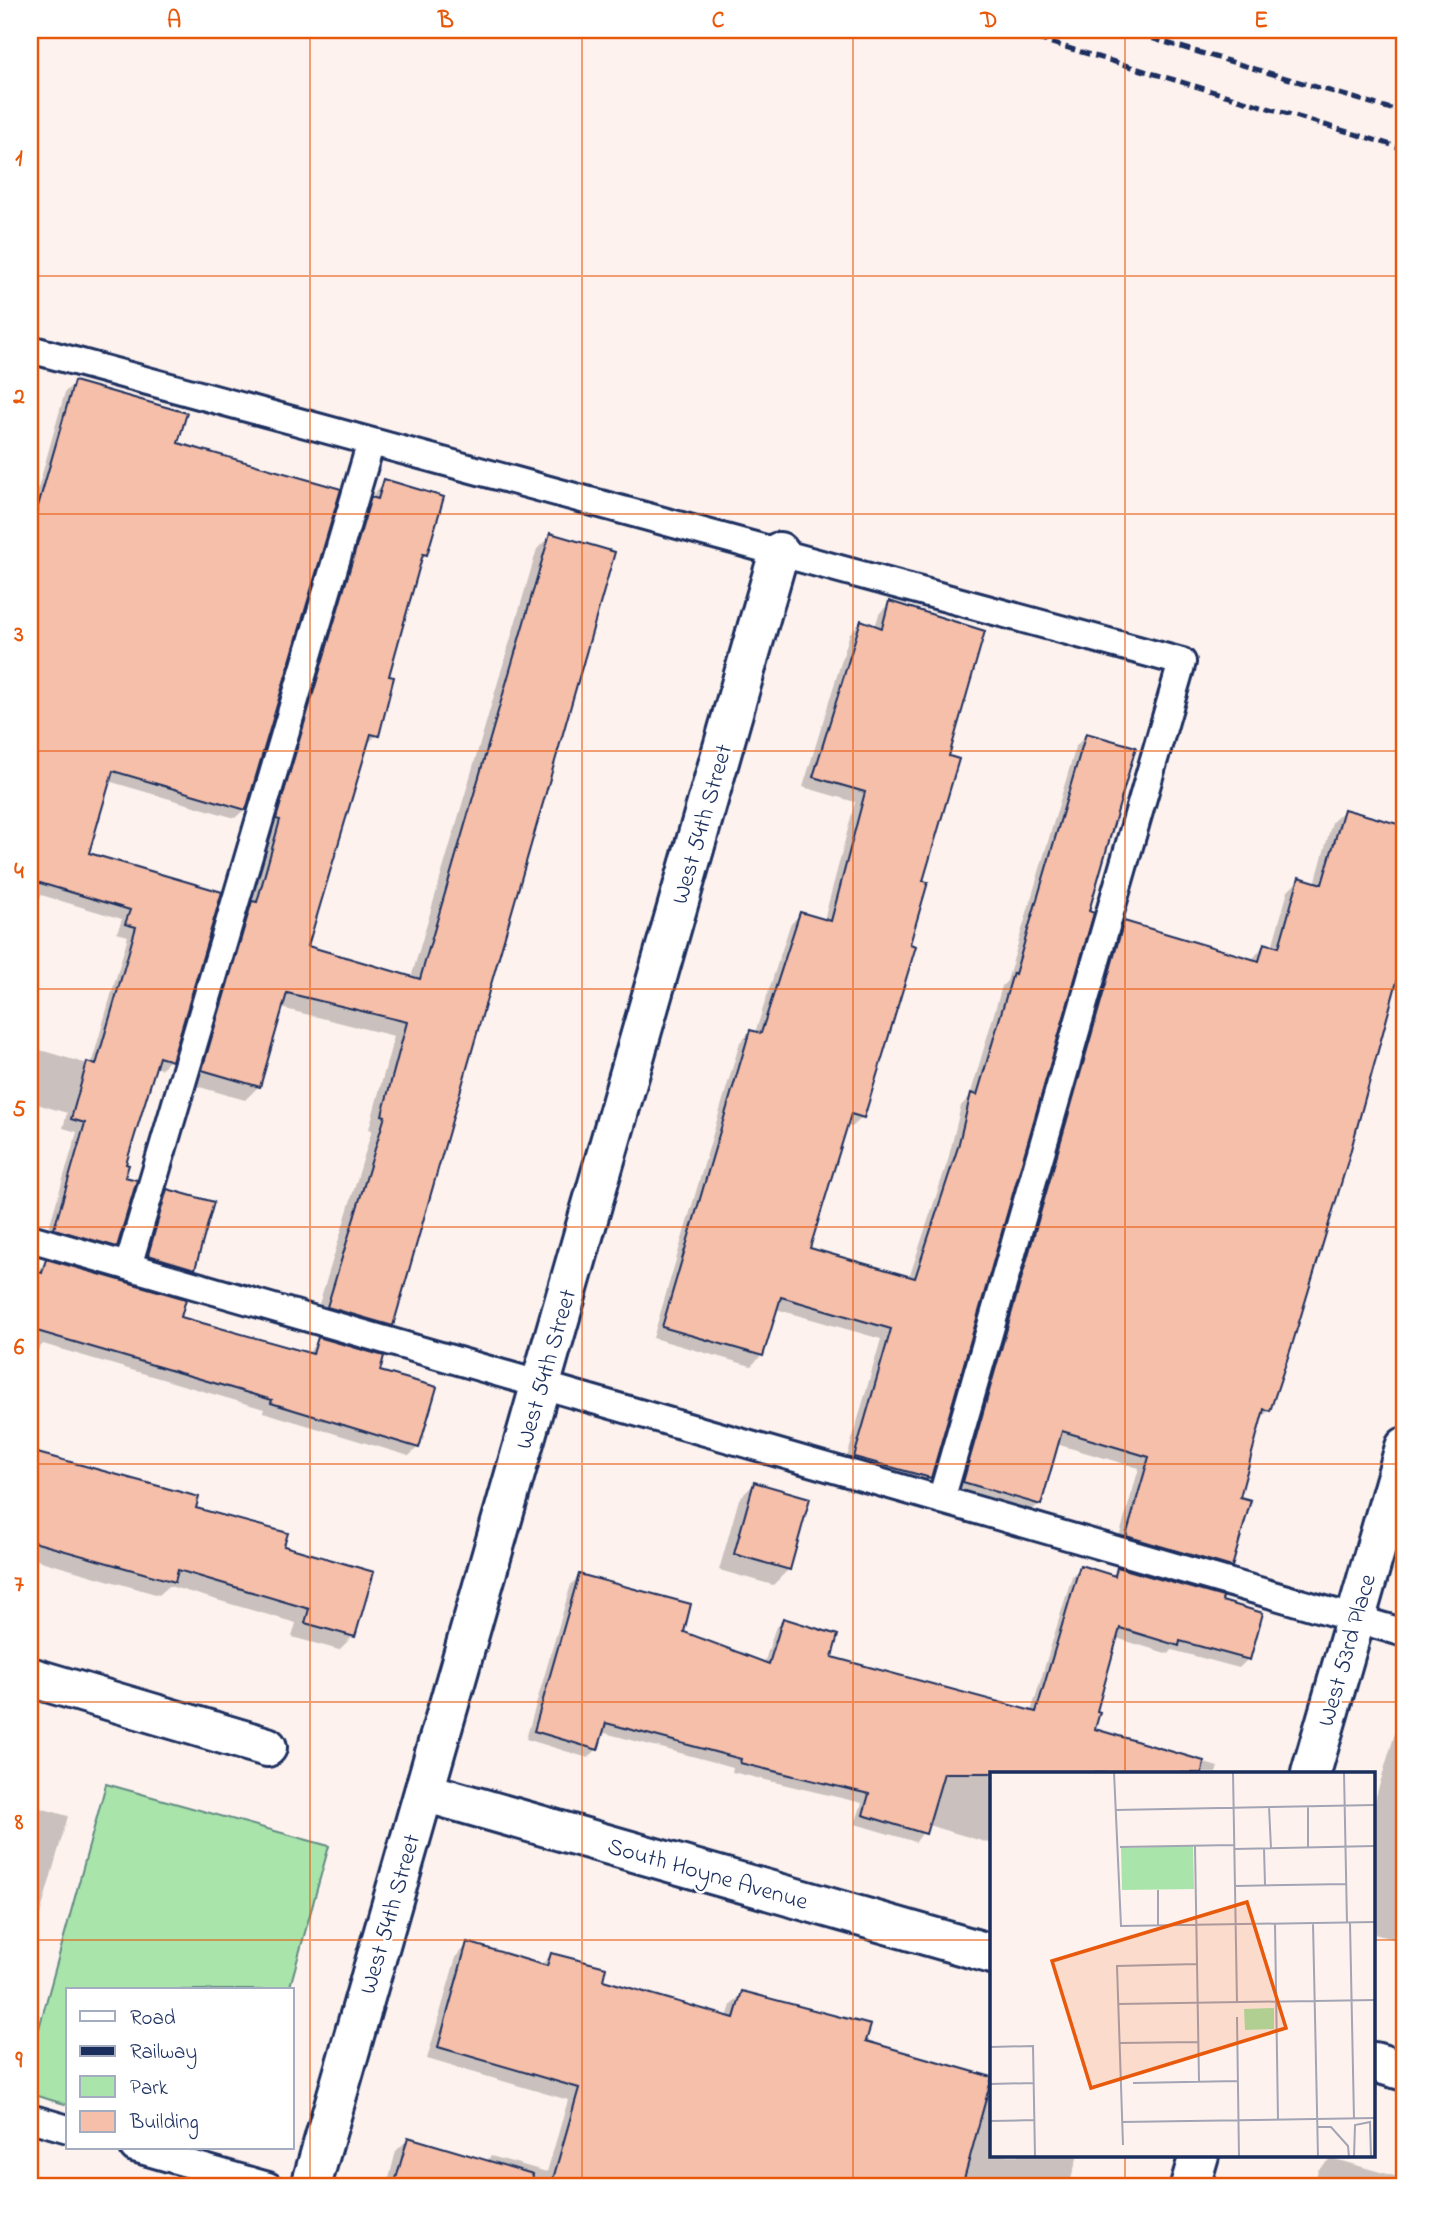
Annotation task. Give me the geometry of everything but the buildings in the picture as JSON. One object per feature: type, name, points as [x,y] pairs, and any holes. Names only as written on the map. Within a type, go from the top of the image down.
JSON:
[{"type":"street","name":"West 54th Street","points":[[311,2186],[779,552]]},
{"type":"street","name":"West 53rd Place","points":[[1311,1772],[1405,1447]]},
{"type":"street","points":[[30,1677],[267,1747]]},
{"type":"street","name":"South Hoyne Avenue","points":[[424,1792],[990,1953]]},
{"type":"street","points":[[1376,2063],[1405,2071]]},
{"type":"street","points":[[1190,2186],[1199,2156]]},
{"type":"lane","points":[[30,349],[1182,662],[941,1500]]},
{"type":"lane","points":[[128,1266],[371,442]]},
{"type":"lane","points":[[30,1238],[1405,1633]]},
{"type":"lane","points":[[30,2118],[66,2128]]},
{"type":"lane","points":[[141,2150],[268,2186]]},
{"type":"green space","points":[[106,1784],[329,1846],[290,1988],[66,1988],[66,2104],[30,2094],[30,2061]]},
{"type":"railway","points":[[1008,30],[1405,149]]},
{"type":"railway","points":[[1123,30],[1405,113]]}]
